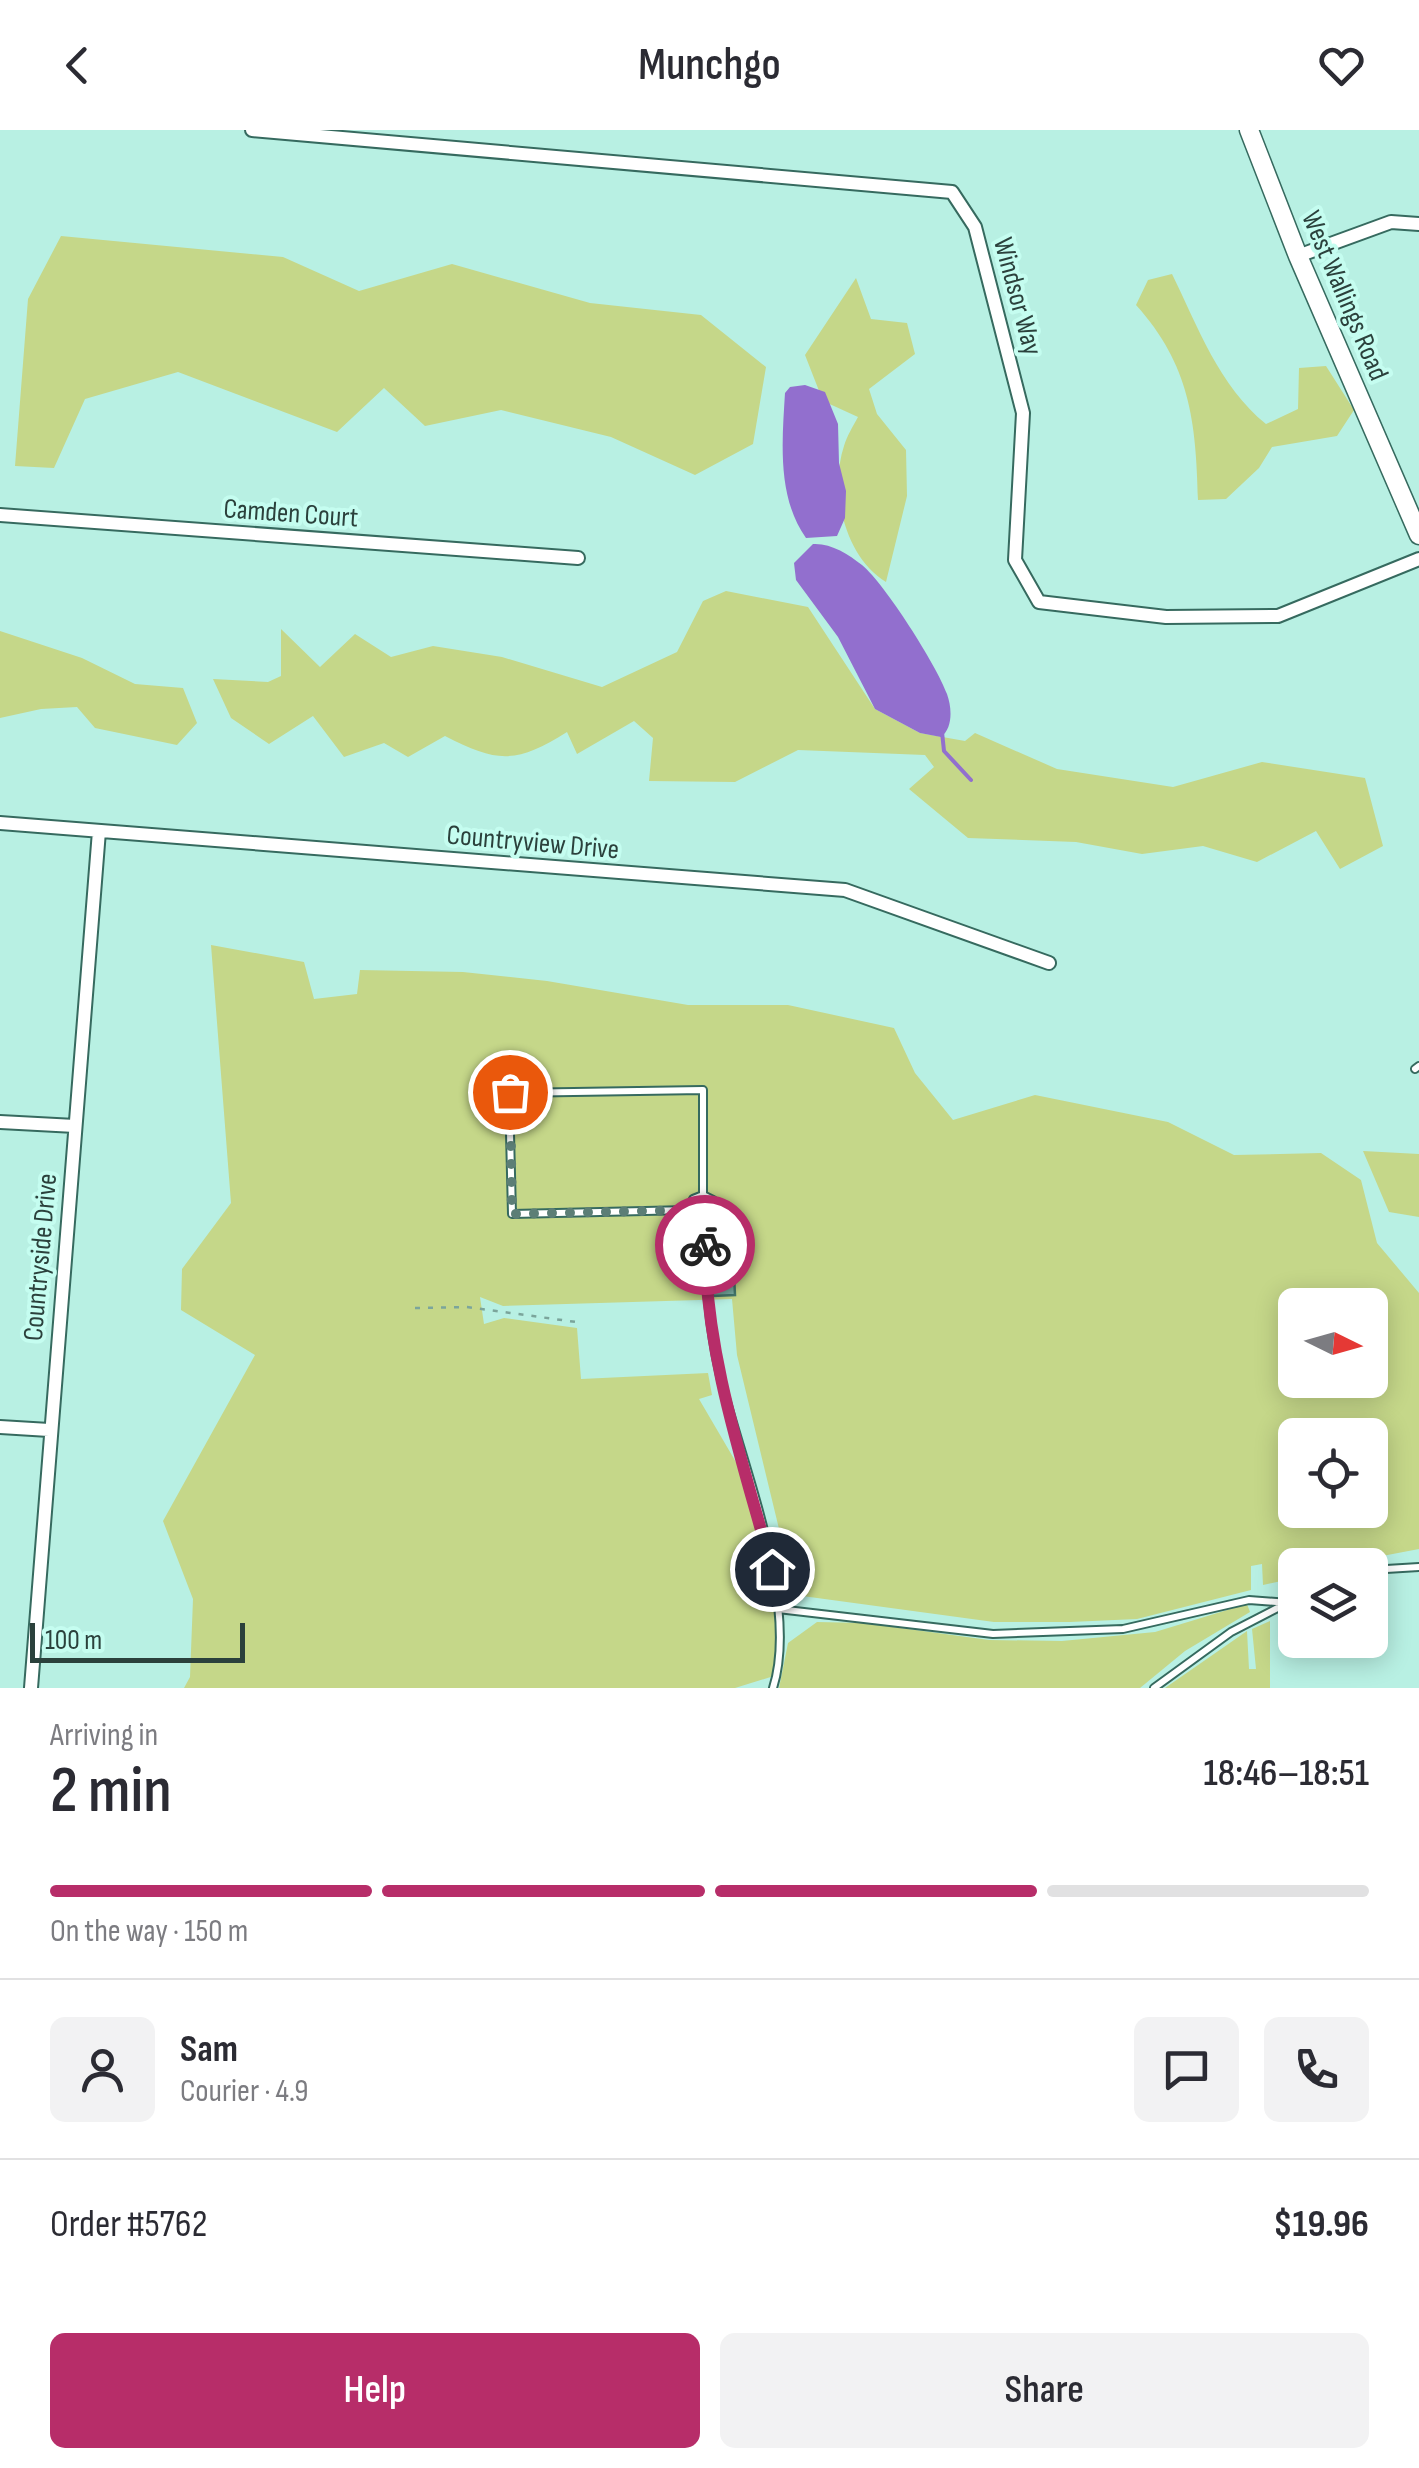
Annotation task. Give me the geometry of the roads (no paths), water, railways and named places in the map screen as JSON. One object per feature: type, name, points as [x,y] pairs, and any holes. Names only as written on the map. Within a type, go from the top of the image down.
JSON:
[{"type":"street","name":"Windsor Way","points":[[252,130],[952,192],[975,227],[1024,412],[1015,560],[1039,602],[1166,618],[1278,616],[1419,558]]},
{"type":"street","name":"West Wallings Road","points":[[1250,130],[1298,256],[1419,535]]},
{"type":"street","points":[[1298,256],[1391,222],[1419,224]]},
{"type":"street","name":"Camden Court","points":[[0,515],[578,558]]},
{"type":"street","name":"Countryview Drive","points":[[0,824],[845,890],[1049,964]]},
{"type":"street","name":"Countryside Drive","points":[[31,1688],[48,1430],[99,832]]},
{"type":"street","points":[[0,1122],[75,1126]]},
{"type":"street","points":[[0,1427],[48,1430]]},
{"type":"lane","points":[[689,1210],[512,1214],[510,1092],[703,1090],[703,1195]]},
{"type":"lane","points":[[703,1195],[712,1200],[717,1210],[712,1220],[704,1224],[692,1220],[689,1210],[693,1200],[703,1195]]},
{"type":"lane","points":[[704,1224],[705,1300],[720,1374],[772,1569],[778,1608],[781,1630],[773,1688]]},
{"type":"lane","points":[[1388,1569],[1419,1568]]},
{"type":"lane","points":[[778,1608],[993,1634],[1123,1629],[1249,1600],[1278,1601]]},
{"type":"lane","points":[[1154,1688],[1231,1632],[1278,1608]]},
{"type":"waterway","points":[[942,732],[944,751],[971,780]]}]
